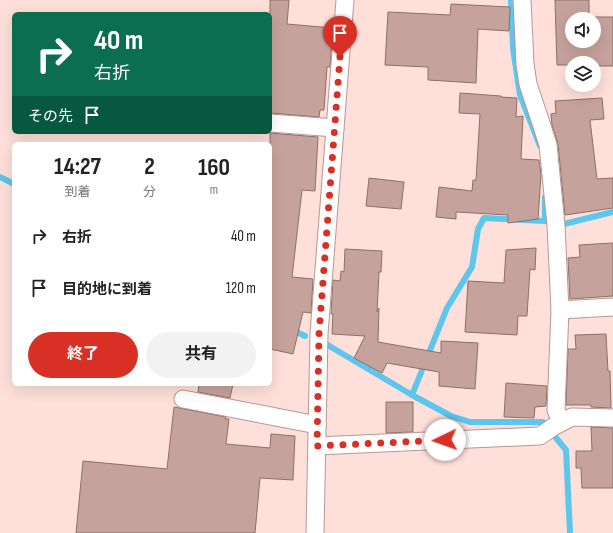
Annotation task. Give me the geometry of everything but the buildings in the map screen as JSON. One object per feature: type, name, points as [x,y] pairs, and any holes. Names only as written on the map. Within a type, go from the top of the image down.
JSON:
[{"type":"street","points":[[315,533],[319,334],[345,0]]},
{"type":"street","points":[[522,0],[525,64],[528,84],[548,145],[556,223],[560,310],[556,423]]},
{"type":"street","points":[[272,124],[335,128]]},
{"type":"street","points":[[560,310],[613,307]]},
{"type":"street","points":[[183,399],[318,425]]},
{"type":"street","points":[[317,446],[540,436],[556,423],[572,417],[613,418]]},
{"type":"waterway","points":[[511,0],[513,48],[520,95],[540,146]]},
{"type":"waterway","points":[[0,177],[12,183]]},
{"type":"waterway","points":[[545,197],[545,221]]},
{"type":"waterway","points":[[412,395],[447,308],[472,267],[478,229],[484,218],[545,221],[564,224],[613,212]]},
{"type":"waterway","points":[[291,329],[305,336]]},
{"type":"waterway","points":[[326,344],[412,395],[451,416],[470,422],[543,422],[566,450],[570,533]]},
{"type":"route","points":[[340,57],[319,334],[317,446],[445,440]]}]
